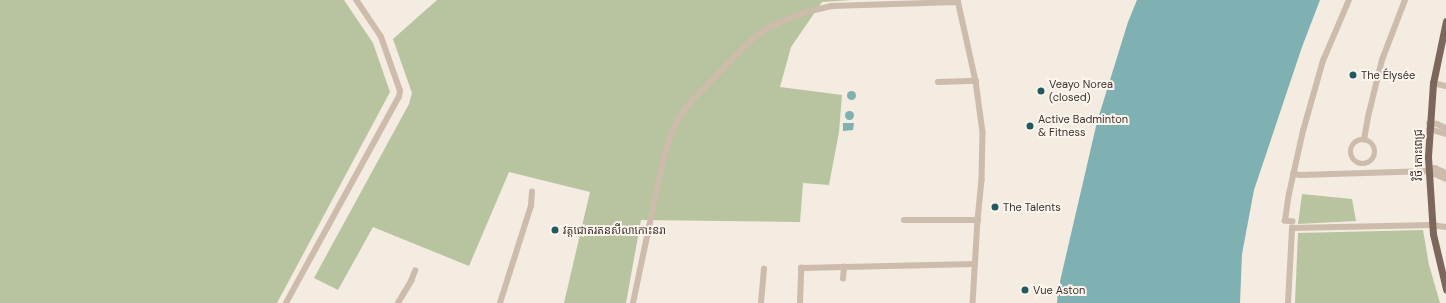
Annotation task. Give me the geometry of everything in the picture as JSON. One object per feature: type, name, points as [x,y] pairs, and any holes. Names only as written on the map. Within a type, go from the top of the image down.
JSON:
[{"type":"main road","name":"វិថី កោះពេជ្រ","points":[[1446,21],[1433,83],[1429,126],[1429,171],[1432,225],[1446,289]]},
{"type":"street","points":[[286,303],[399,97],[400,91],[381,37],[356,0]]},
{"type":"street","points":[[1293,222],[1285,221],[1293,174],[1323,61],[1349,0]]},
{"type":"street","points":[[1364,140],[1382,60],[1405,0]]},
{"type":"street","points":[[633,303],[664,156],[674,127],[688,105],[748,43],[766,29],[785,20],[806,12],[831,6],[958,1],[976,81],[982,117],[983,152],[973,303]]},
{"type":"street","points":[[938,82],[976,81]]},
{"type":"street","points":[[1433,83],[1446,86]]},
{"type":"street","points":[[1429,126],[1446,128]]},
{"type":"street","points":[[1429,126],[1446,134]]},
{"type":"street","points":[[1364,140],[1372,144],[1375,153],[1371,161],[1362,164],[1355,160],[1352,150],[1357,142],[1364,140]]},
{"type":"street","points":[[1362,164],[1362,173]]},
{"type":"street","points":[[1293,174],[1429,171],[1435,168],[1446,173]]},
{"type":"street","points":[[1429,171],[1446,179]]},
{"type":"street","points":[[500,303],[531,206],[532,192]]},
{"type":"street","points":[[904,220],[978,220]]},
{"type":"street","points":[[1288,303],[1292,228],[1446,226]]},
{"type":"street","points":[[800,303],[801,268],[975,264]]},
{"type":"street","points":[[843,279],[844,267]]},
{"type":"street","points":[[761,303],[764,269]]},
{"type":"street","points":[[398,303],[411,282],[415,271]]},
{"type":"green space","points":[[0,0],[344,0],[373,43],[390,92],[277,303],[0,303]]},
{"type":"green space","points":[[437,0],[851,0],[822,2],[791,47],[780,87],[842,95],[839,132],[829,185],[803,183],[800,222],[641,220],[626,303],[564,303],[590,192],[509,172],[469,266],[373,227],[338,290],[314,278],[409,104],[412,93],[393,39]]},
{"type":"green space","points":[[1302,194],[1352,199],[1356,221],[1298,224]]},
{"type":"green space","points":[[1423,230],[1429,265],[1440,303],[1295,303],[1298,233]]},
{"type":"water","points":[[1137,0],[1320,0],[1302,47],[1254,190],[1242,254],[1240,303],[1057,303],[1058,290],[1097,122],[1128,22]]},
{"type":"water","points":[[851,90],[856,95],[851,100],[846,95]]},
{"type":"water","points":[[849,110],[854,115],[849,120],[844,115]]},
{"type":"water","points":[[843,123],[854,123],[853,130],[843,131]]},
{"type":"place","name":"The Élysée","points":[[1353,75]]},
{"type":"place","name":"Veayo Norea (closed)","points":[[1041,91]]},
{"type":"place","name":"Active Badminton & Fitness","points":[[1030,126]]},
{"type":"place","name":"The Talents","points":[[995,207]]},
{"type":"place","name":"វត្តជោតរតនសីលាកោះនរា","points":[[555,230]]},
{"type":"place","name":"Vue Aston","points":[[1025,290]]}]
